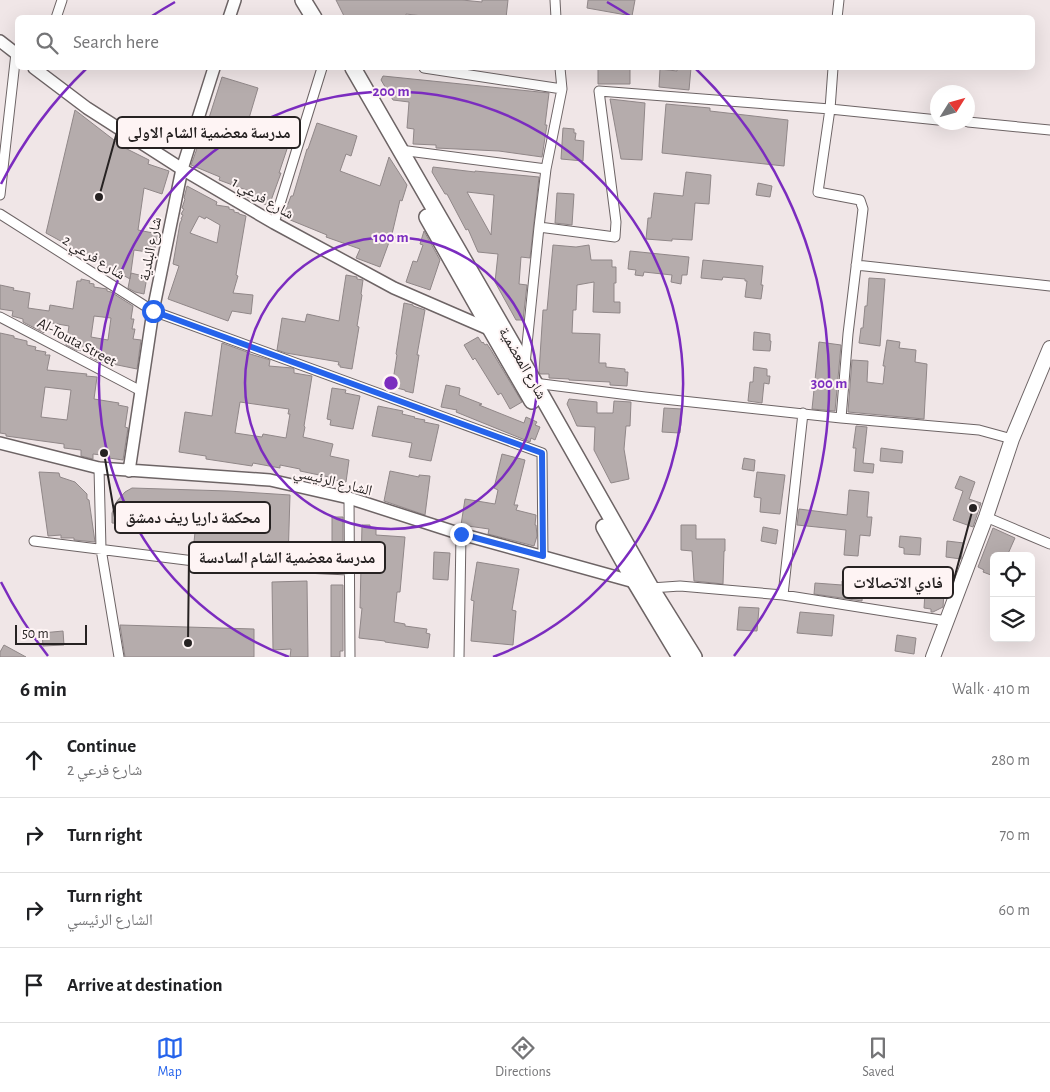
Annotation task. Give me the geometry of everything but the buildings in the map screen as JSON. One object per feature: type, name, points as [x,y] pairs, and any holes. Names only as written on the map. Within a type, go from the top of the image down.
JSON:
[{"type":"main road","points":[[303,0],[312,15]]},
{"type":"main road","points":[[315,0],[323,15]]},
{"type":"main road","name":"شارع المعضمية","points":[[343,70],[635,582],[689,657]]},
{"type":"main road","name":"شارع المعضمية","points":[[354,70],[525,366],[689,657]]},
{"type":"main road","points":[[934,657],[986,517],[1012,439],[1048,357]]},
{"type":"street","points":[[57,15],[62,0]]},
{"type":"street","points":[[230,15],[235,0]]},
{"type":"street","points":[[555,0],[556,15]]},
{"type":"street","points":[[837,15],[838,0]]},
{"type":"street","points":[[0,41],[15,52]]},
{"type":"street","points":[[0,195],[15,70]]},
{"type":"street","name":"شارع فرعي 1","points":[[38,70],[87,108],[182,169],[274,223],[394,288],[491,330]]},
{"type":"street","name":"شارع البلدية","points":[[130,471],[153,311],[182,169],[213,70]]},
{"type":"street","points":[[274,223],[321,70]]},
{"type":"street","points":[[437,70],[562,89]]},
{"type":"street","points":[[525,366],[546,169],[562,89],[560,70]]},
{"type":"street","points":[[833,70],[830,109],[818,192],[860,200],[863,209],[840,418]]},
{"type":"street","points":[[539,227],[615,237],[616,222],[599,90],[930,119]]},
{"type":"street","points":[[975,123],[1050,130]]},
{"type":"street","points":[[400,150],[546,169]]},
{"type":"street","name":"شارع فرعي 2","points":[[0,214],[153,311],[542,453],[543,556]]},
{"type":"street","points":[[856,265],[1050,286]]},
{"type":"street","name":"Al-Touta Street","points":[[0,317],[141,391]]},
{"type":"street","points":[[534,383],[840,418],[979,430],[1012,439]]},
{"type":"street","points":[[783,595],[803,413]]},
{"type":"street","name":"الشارع الرئيسي","points":[[0,443],[99,468],[270,480],[349,498],[461,534],[651,588]]},
{"type":"street","points":[[99,468],[101,549],[120,657]]},
{"type":"street","points":[[349,498],[350,657]]},
{"type":"street","points":[[986,517],[1050,544]]},
{"type":"street","points":[[459,657],[461,534]]},
{"type":"street","points":[[34,541],[218,564],[349,570]]},
{"type":"street","points":[[651,588],[680,586],[783,595],[947,621]]},
{"type":"place","name":"مدرسة معضمية الشام الاولى","points":[[99,197]]},
{"type":"place","name":"محكمة داريا ريف دمشق","points":[[104,453]]},
{"type":"place","name":"فادي الاتصالات","points":[[973,508]]},
{"type":"place","name":"مدرسة معضمية الشام السادسة","points":[[188,643]]},
{"type":"route","points":[[153,311],[542,453],[543,556],[461,534]]}]
